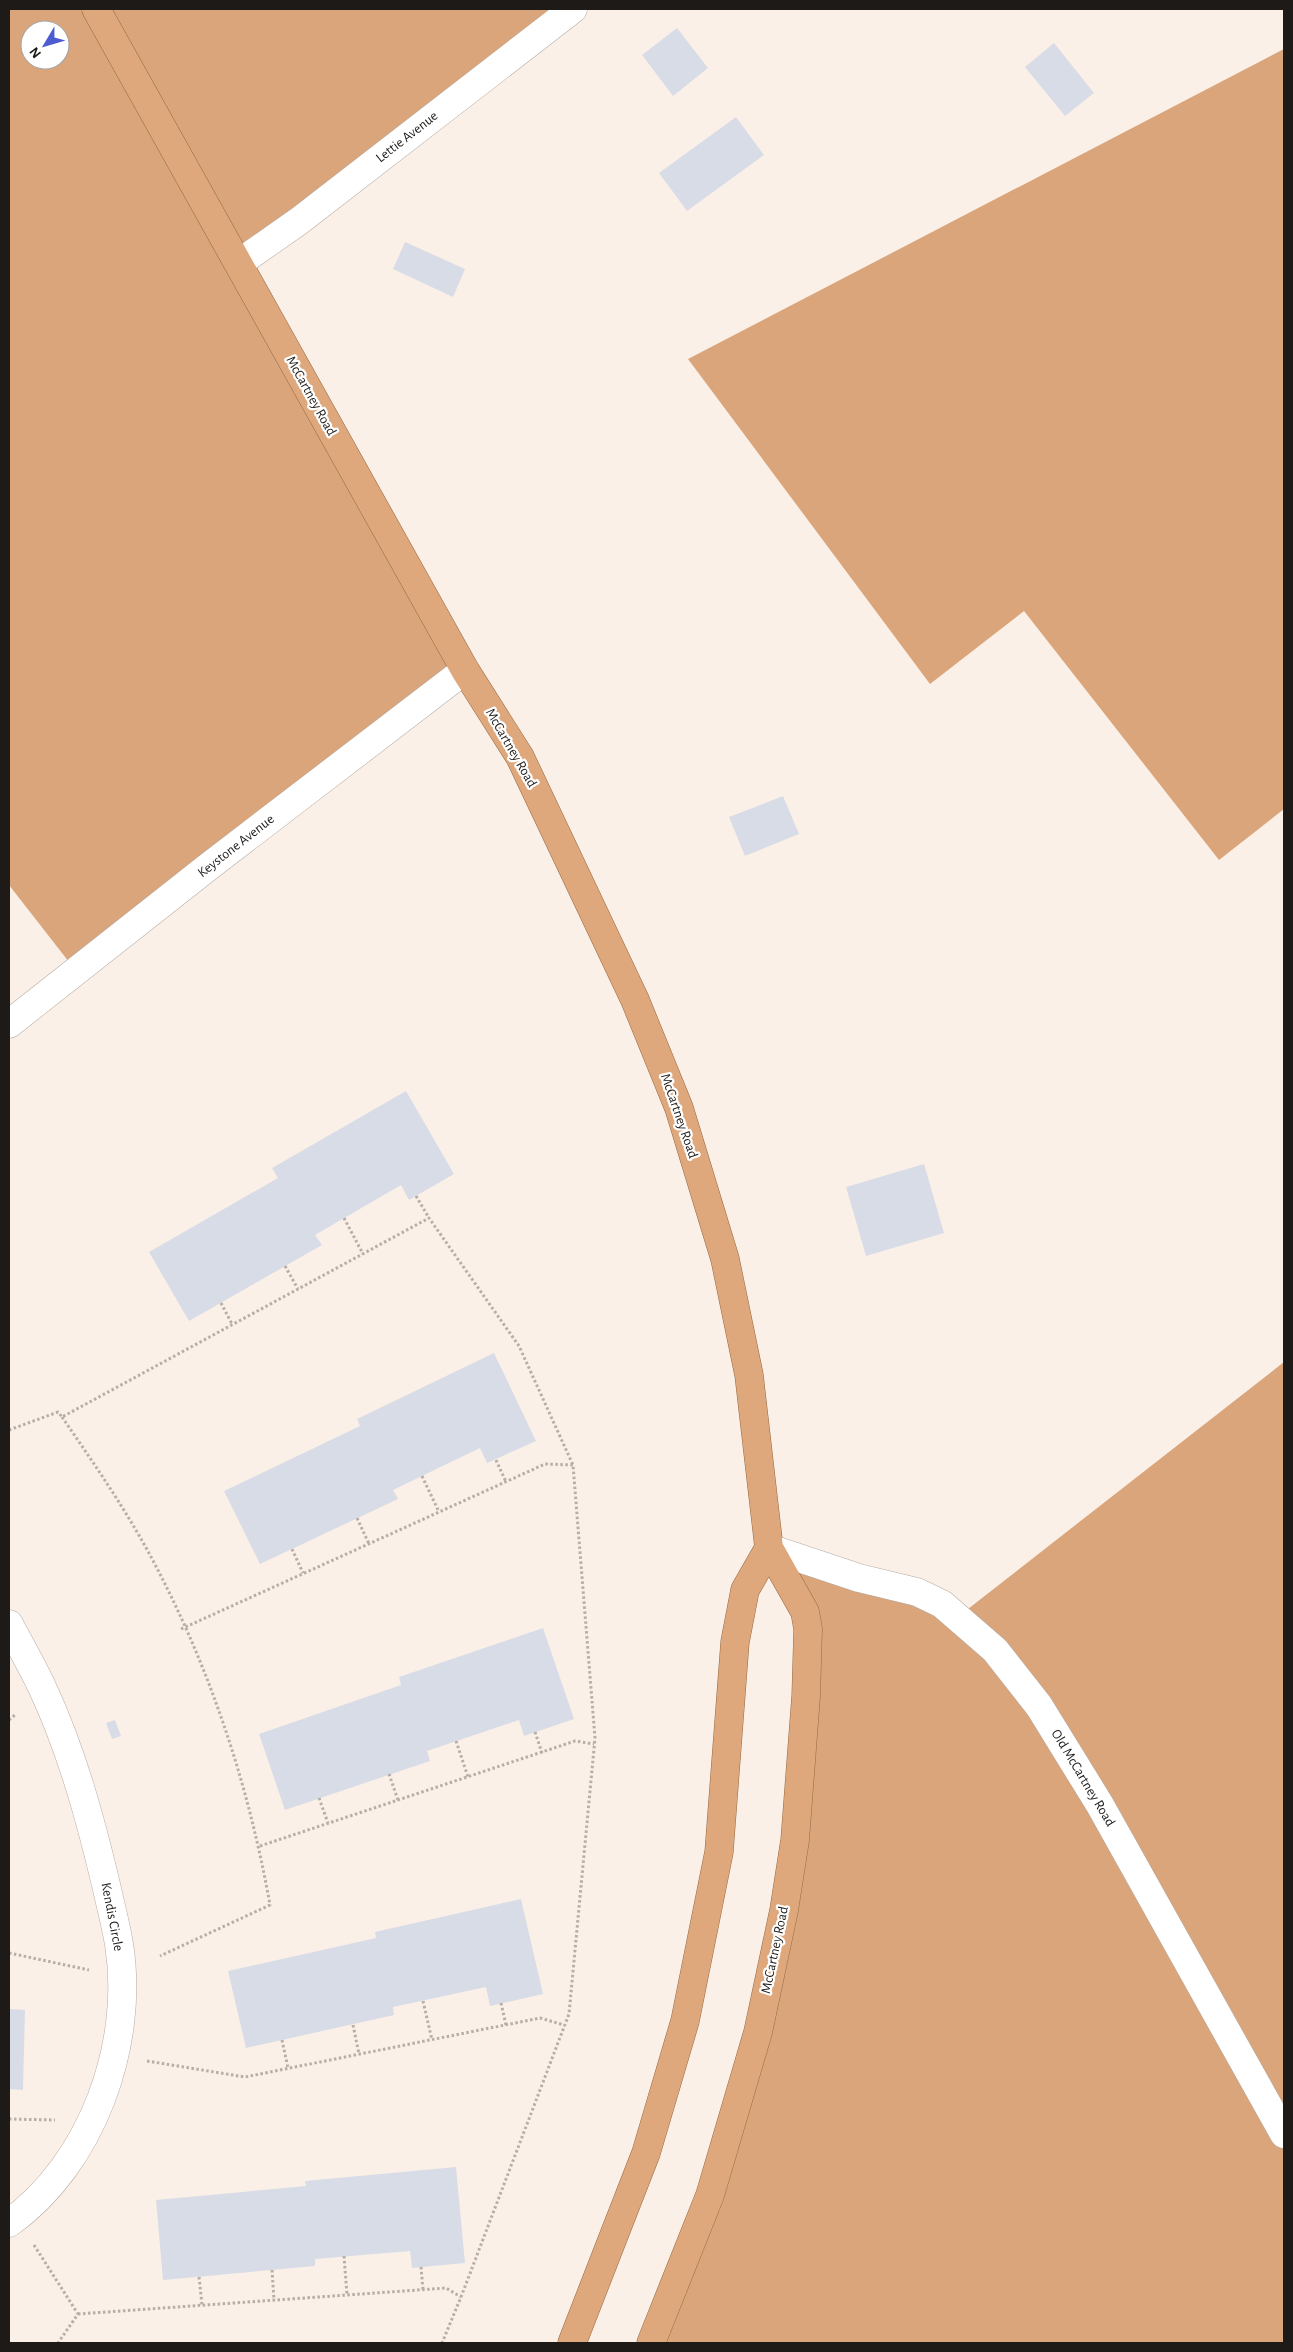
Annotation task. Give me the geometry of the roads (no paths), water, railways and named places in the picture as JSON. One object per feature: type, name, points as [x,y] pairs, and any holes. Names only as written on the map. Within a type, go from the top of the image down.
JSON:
[{"type":"highway","name":"McCartney Road","points":[[96,9],[465,670],[520,757],[635,1000],[679,1108],[725,1259],[749,1375],[769,1548],[805,1612],[808,1629],[806,1696],[795,1840],[784,1910],[758,2032],[710,2194],[651,2343]]},
{"type":"highway","points":[[572,2343],[646,2153],[685,2021],[719,1852],[735,1642],[745,1590],[769,1548]]},
{"type":"street","name":"Lettie Avenue","points":[[239,263],[299,221],[573,9]]},
{"type":"street","name":"Keystone Avenue","points":[[9,1024],[200,873],[465,670]]},
{"type":"street","name":"Old McCartney Road","points":[[769,1548],[859,1578],[916,1592],[942,1604],[995,1650],[1039,1706],[1100,1805],[1284,2134]]},
{"type":"street","name":"Kendis Circle","points":[[9,1624],[42,1688],[74,1770],[96,1840],[120,1945],[122,1998],[115,2052],[104,2093],[84,2137],[56,2179],[12,2220]]}]
